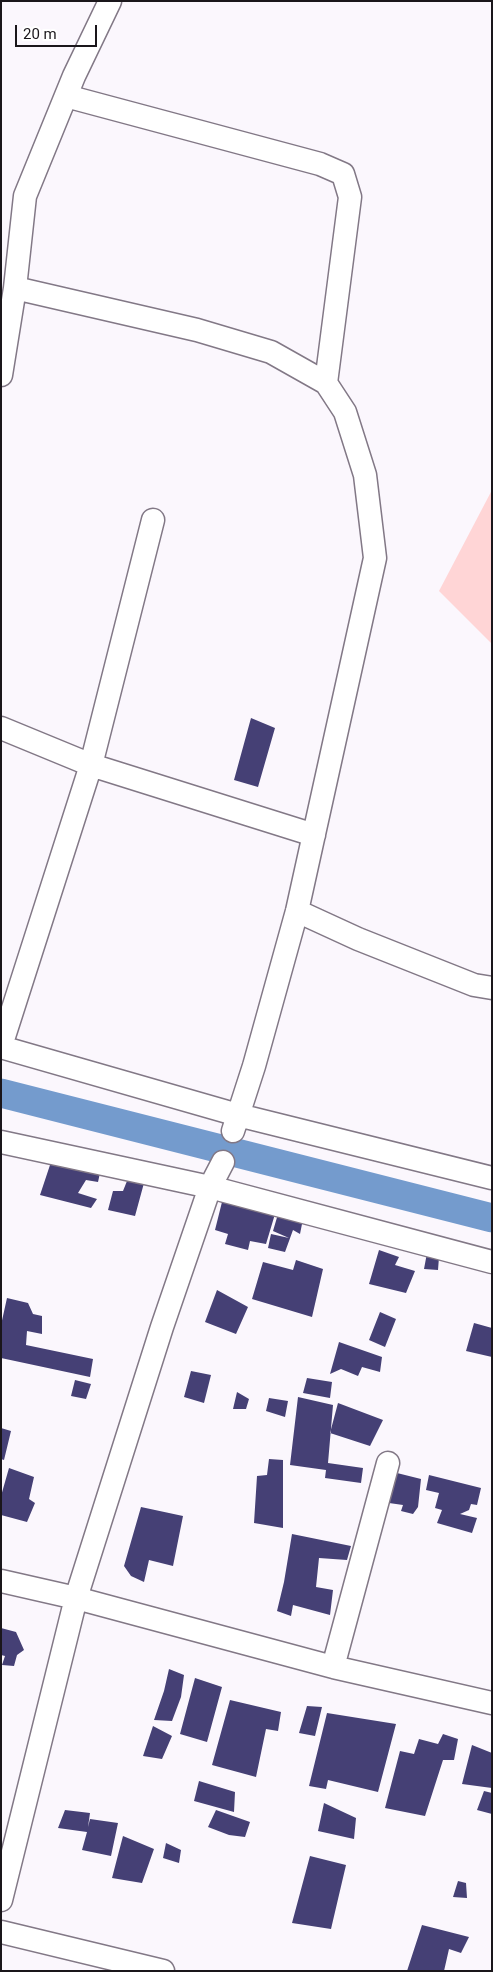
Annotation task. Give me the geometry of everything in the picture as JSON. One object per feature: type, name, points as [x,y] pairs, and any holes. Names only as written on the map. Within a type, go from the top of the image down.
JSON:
[{"type":"street","points":[[1,375],[15,288],[25,196],[66,96],[110,1]]},
{"type":"street","points":[[66,96],[320,164],[343,174],[350,197],[326,383]]},
{"type":"street","points":[[15,288],[197,330],[271,352],[326,383],[345,412],[365,476],[375,558],[296,911],[254,1066],[235,1123]]},
{"type":"street","points":[[153,520],[91,765],[1,1046],[235,1123],[492,1178]]},
{"type":"street","points":[[1,728],[91,765],[314,835]]},
{"type":"street","points":[[296,911],[358,939],[474,985],[492,988]]},
{"type":"street","points":[[1,1142],[210,1187],[492,1262]]},
{"type":"street","points":[[1,1900],[76,1598],[162,1327],[210,1187],[223,1162]]},
{"type":"street","points":[[333,1667],[388,1463]]},
{"type":"street","points":[[1,1581],[76,1598],[333,1667],[492,1703]]},
{"type":"street","points":[[1,1932],[163,1971]]},
{"type":"shaded area","points":[[492,490],[492,644],[439,591]]},
{"type":"building","points":[[251,718],[275,728],[258,787],[234,780]]},
{"type":"building","points":[[52,1159],[100,1173],[98,1182],[86,1180],[78,1193],[97,1199],[91,1208],[40,1195]]},
{"type":"building","points":[[129,1176],[144,1183],[135,1216],[108,1210],[113,1191],[123,1191]]},
{"type":"building","points":[[223,1198],[275,1214],[266,1244],[250,1241],[248,1250],[225,1244],[228,1234],[215,1230]]},
{"type":"building","points":[[278,1214],[303,1219],[300,1234],[293,1230],[285,1252],[268,1248],[271,1234],[289,1238],[273,1231]]},
{"type":"building","points":[[379,1250],[399,1257],[395,1265],[415,1271],[406,1293],[369,1284]]},
{"type":"building","points":[[427,1253],[439,1257],[438,1270],[424,1269]]},
{"type":"building","points":[[296,1260],[323,1269],[312,1317],[252,1299],[263,1262],[293,1270]]},
{"type":"building","points":[[217,1290],[248,1307],[236,1334],[205,1322]]},
{"type":"building","points":[[7,1298],[28,1303],[33,1314],[42,1316],[42,1334],[27,1331],[26,1345],[93,1359],[90,1377],[1,1358],[1,1325]]},
{"type":"building","points":[[380,1312],[396,1319],[385,1347],[369,1340]]},
{"type":"building","points":[[474,1323],[492,1328],[492,1357],[466,1351]]},
{"type":"building","points":[[339,1342],[382,1357],[380,1372],[362,1367],[358,1376],[341,1369],[330,1374]]},
{"type":"building","points":[[191,1371],[211,1375],[204,1403],[184,1397]]},
{"type":"building","points":[[307,1378],[332,1382],[330,1398],[303,1393]]},
{"type":"building","points":[[75,1380],[91,1384],[86,1399],[71,1396]]},
{"type":"building","points":[[237,1392],[249,1399],[246,1409],[233,1409]]},
{"type":"building","points":[[298,1397],[333,1405],[328,1463],[363,1468],[361,1483],[325,1478],[326,1470],[290,1465]]},
{"type":"building","points":[[269,1398],[288,1401],[285,1417],[266,1411]]},
{"type":"building","points":[[338,1403],[383,1420],[370,1446],[330,1433]]},
{"type":"building","points":[[1,1428],[11,1431],[4,1460],[1,1459]]},
{"type":"building","points":[[269,1459],[283,1460],[283,1528],[254,1523],[257,1476],[267,1475]]},
{"type":"building","points":[[9,1468],[34,1477],[29,1499],[35,1503],[27,1522],[1,1515],[1,1496]]},
{"type":"building","points":[[397,1473],[421,1479],[418,1507],[413,1514],[401,1511],[403,1505],[389,1503]]},
{"type":"building","points":[[429,1475],[481,1488],[477,1505],[471,1504],[469,1510],[460,1514],[477,1518],[472,1533],[437,1523],[442,1510],[435,1508],[439,1493],[426,1490]]},
{"type":"building","points":[[141,1507],[183,1516],[173,1566],[149,1560],[144,1582],[131,1576],[124,1566]]},
{"type":"building","points":[[292,1534],[351,1546],[347,1560],[319,1558],[316,1587],[333,1590],[330,1615],[293,1605],[291,1616],[277,1611]]},
{"type":"building","points":[[1,1628],[16,1632],[24,1650],[17,1655],[14,1666],[2,1665],[5,1656],[1,1655]]},
{"type":"building","points":[[169,1669],[184,1675],[181,1697],[172,1721],[154,1720],[164,1691]]},
{"type":"building","points":[[195,1678],[222,1687],[207,1742],[180,1734]]},
{"type":"building","points":[[230,1700],[281,1712],[278,1731],[266,1729],[256,1777],[212,1765]]},
{"type":"building","points":[[307,1706],[322,1707],[315,1736],[299,1733]]},
{"type":"building","points":[[327,1713],[396,1724],[378,1792],[328,1780],[326,1789],[309,1786]]},
{"type":"building","points":[[153,1726],[172,1736],[162,1759],[143,1756]]},
{"type":"building","points":[[443,1734],[458,1739],[454,1760],[443,1760],[425,1816],[385,1808],[400,1751],[414,1754],[419,1739],[438,1744]]},
{"type":"building","points":[[472,1745],[492,1753],[492,1788],[462,1784]]},
{"type":"building","points":[[199,1781],[235,1792],[234,1812],[194,1801]]},
{"type":"building","points":[[484,1791],[492,1793],[492,1814],[477,1810]]},
{"type":"building","points":[[324,1803],[356,1818],[354,1839],[318,1831]]},
{"type":"building","points":[[65,1810],[90,1813],[88,1827],[90,1819],[118,1823],[111,1856],[82,1850],[87,1832],[58,1828]]},
{"type":"building","points":[[216,1810],[250,1822],[245,1837],[229,1835],[208,1827]]},
{"type":"building","points":[[123,1836],[154,1849],[142,1883],[112,1878]]},
{"type":"building","points":[[166,1843],[181,1850],[179,1863],[163,1858]]},
{"type":"building","points":[[310,1856],[346,1865],[331,1929],[292,1923]]},
{"type":"building","points":[[458,1881],[466,1883],[467,1898],[453,1897]]},
{"type":"building","points":[[422,1925],[469,1937],[461,1953],[449,1949],[444,1971],[407,1971]]},
{"type":"waterway","points":[[1,1093],[492,1218]]}]
